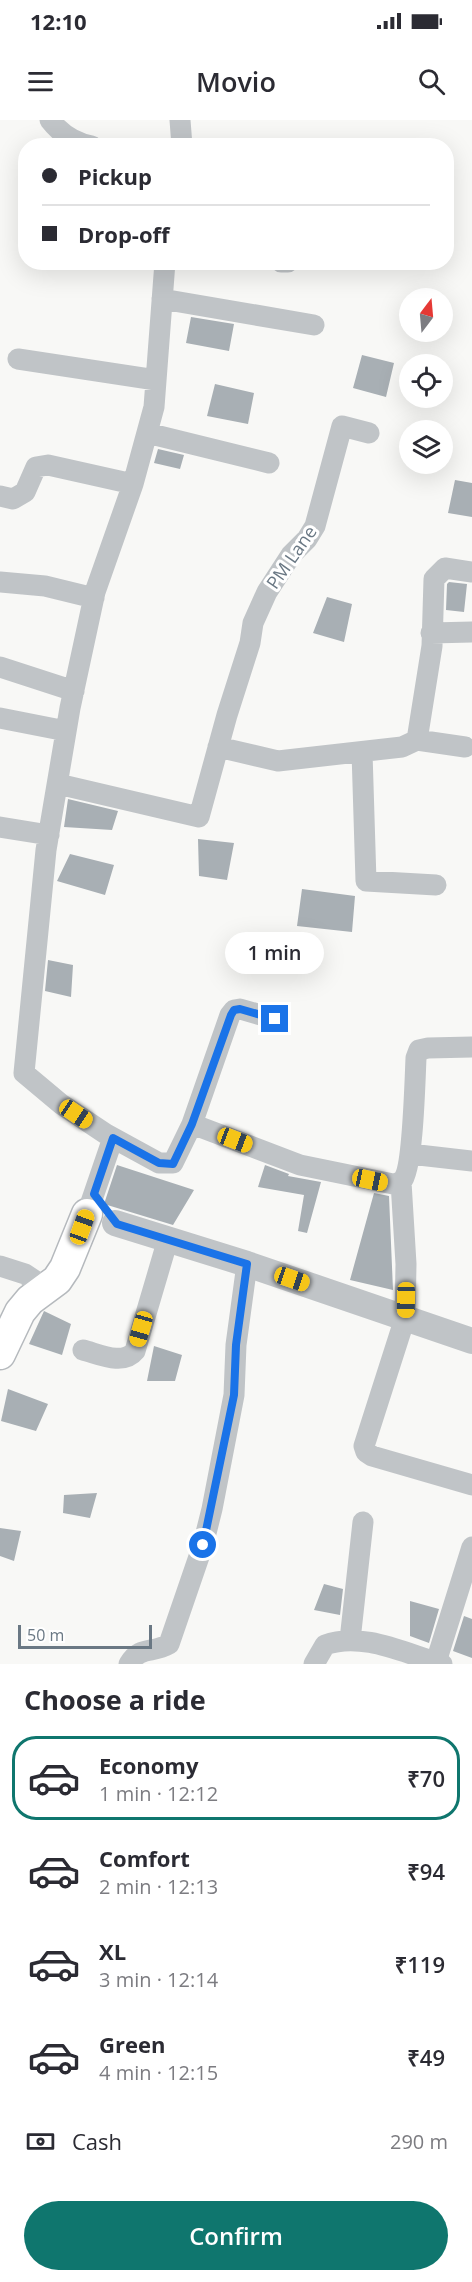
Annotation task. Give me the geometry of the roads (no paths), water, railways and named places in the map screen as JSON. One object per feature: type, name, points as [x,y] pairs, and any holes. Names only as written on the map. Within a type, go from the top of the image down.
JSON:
[{"type":"main road","points":[[0,1354],[20,1312],[57,1280],[65,1268],[86,1216]]},
{"type":"street","points":[[50,120],[71,138]]},
{"type":"street","points":[[180,120],[181,138]]},
{"type":"street","points":[[164,270],[154,407],[133,484],[94,598],[66,731],[49,835],[24,1073],[61,1104],[113,1138],[159,1163],[173,1164],[192,1124],[234,1010],[240,1009],[275,1019]]},
{"type":"street","points":[[162,298],[314,325]]},
{"type":"street","points":[[18,359],[156,380]]},
{"type":"street","name":"PM Lane","points":[[58,784],[199,817],[250,642],[253,623],[267,592],[291,555],[307,539],[315,526],[342,426],[369,433]]},
{"type":"street","points":[[147,433],[269,463]]},
{"type":"street","points":[[0,496],[13,499],[26,492],[36,467],[48,465],[133,484]]},
{"type":"street","points":[[417,740],[432,646],[434,579],[445,568],[472,572]]},
{"type":"street","points":[[0,582],[45,586],[94,598]]},
{"type":"street","points":[[431,633],[472,632]]},
{"type":"street","points":[[0,667],[74,691]]},
{"type":"street","points":[[0,718],[66,731]]},
{"type":"street","points":[[218,747],[278,761],[402,747],[417,740],[465,747]]},
{"type":"street","points":[[362,752],[366,881],[436,885]]},
{"type":"street","points":[[0,827],[49,835]]},
{"type":"street","points":[[472,1047],[428,1048],[419,1050],[416,1058],[410,1154],[406,1174],[401,1182],[406,1264],[405,1318],[364,1446],[366,1452],[372,1456],[472,1485]]},
{"type":"street","points":[[192,1124],[300,1165],[393,1184],[401,1182]]},
{"type":"street","points":[[86,1216],[113,1138]]},
{"type":"street","points":[[410,1154],[472,1161]]},
{"type":"street","points":[[86,1216],[116,1223],[247,1264],[472,1341]]},
{"type":"street","points":[[86,1216],[116,1223]]},
{"type":"street","points":[[83,1350],[123,1359],[130,1357],[135,1351],[168,1239]]},
{"type":"street","points":[[129,1664],[135,1655],[144,1650],[160,1649],[169,1644],[203,1545],[234,1395],[236,1345],[247,1264]]},
{"type":"street","points":[[0,1266],[25,1274],[46,1288]]},
{"type":"street","points":[[350,1641],[363,1522]]},
{"type":"street","points":[[314,1664],[325,1645],[337,1641],[369,1642],[439,1663],[472,1546]]}]
